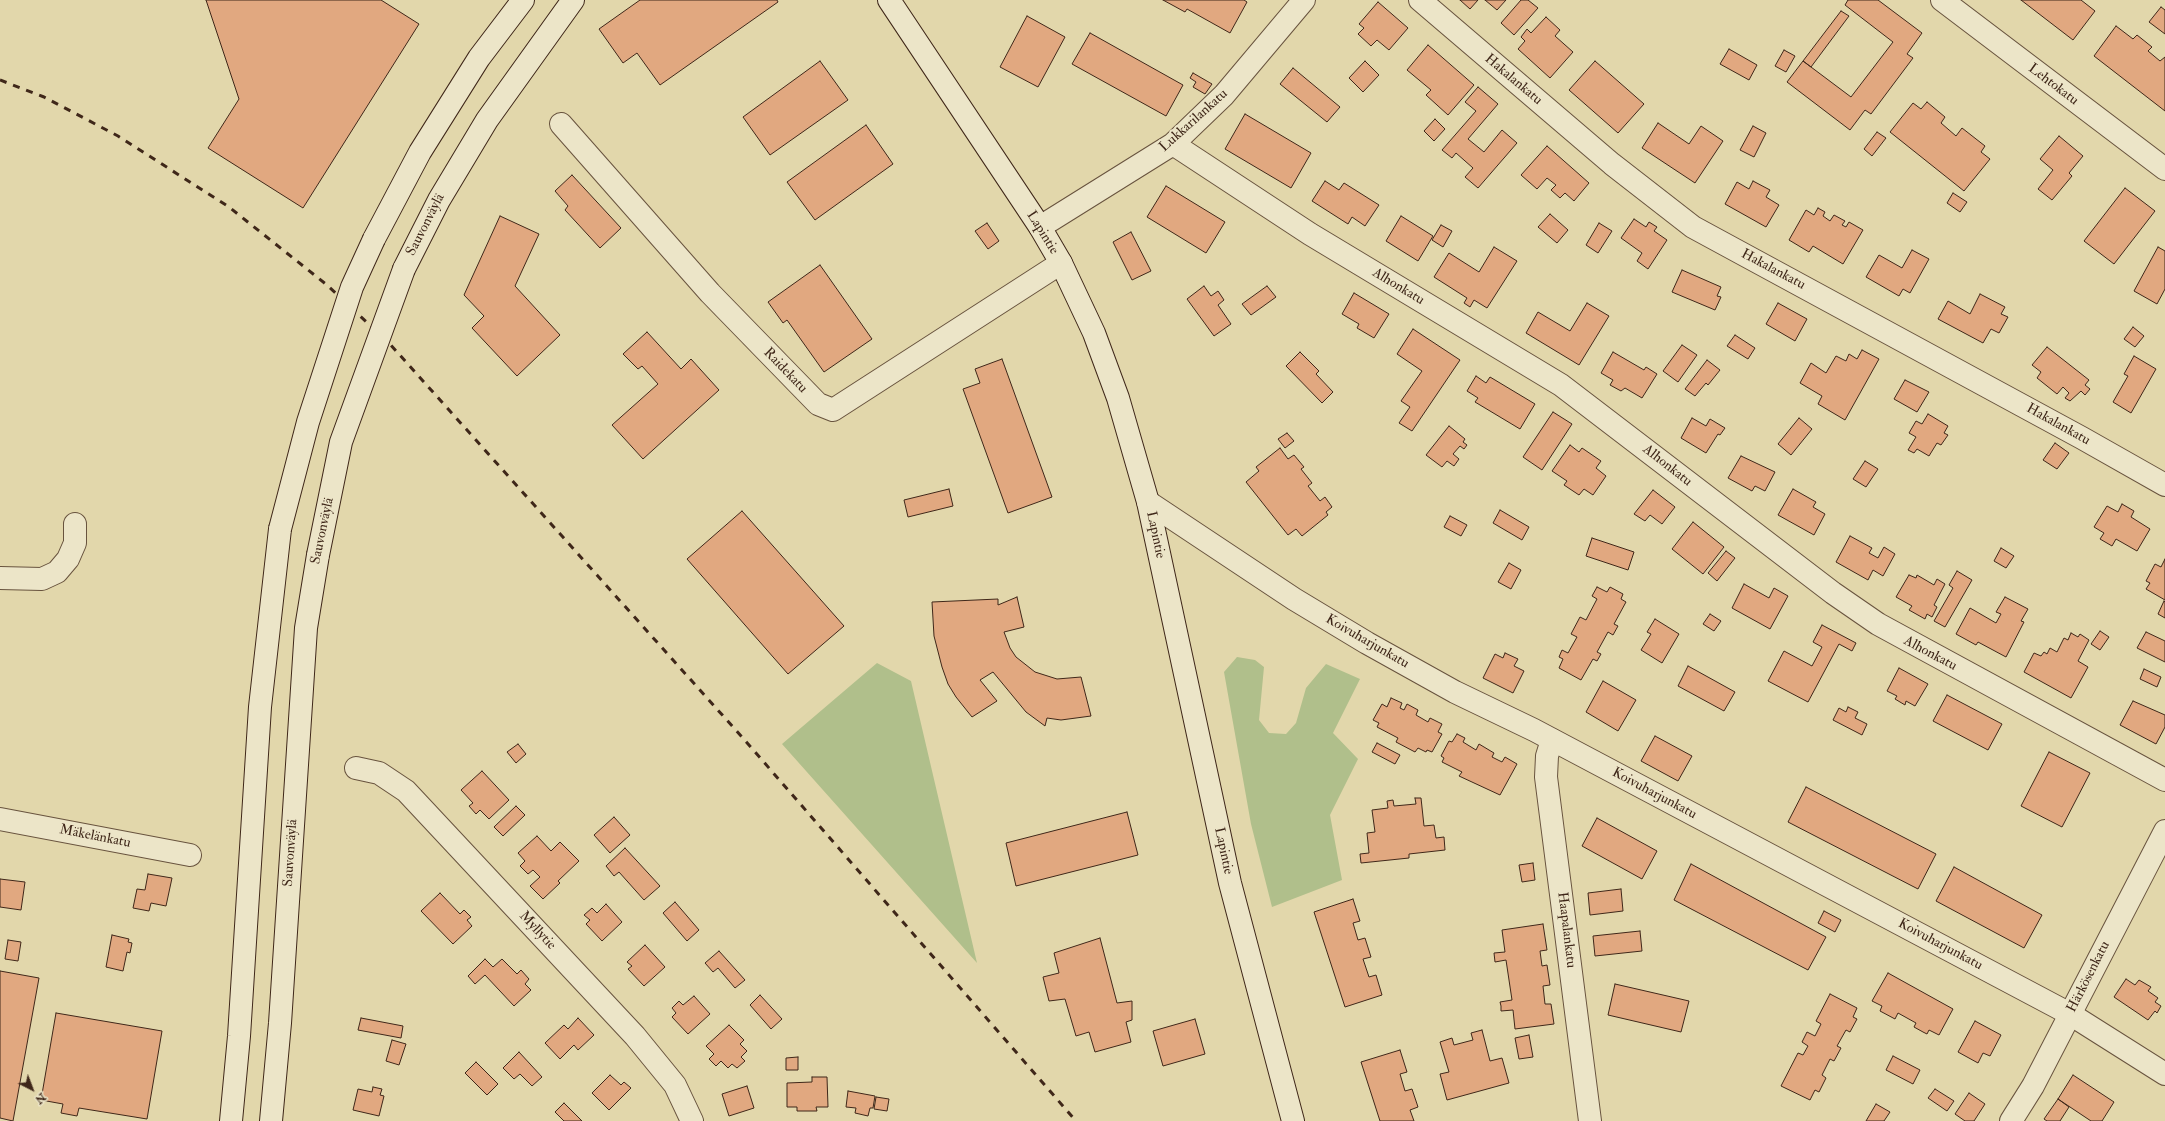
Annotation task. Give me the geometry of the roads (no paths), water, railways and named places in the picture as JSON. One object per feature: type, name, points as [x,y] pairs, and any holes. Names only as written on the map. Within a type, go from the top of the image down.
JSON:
[{"type":"street","points":[[231,1121],[239,1036],[260,707],[280,529],[308,422],[352,287],[374,239],[420,152],[479,58],[523,0]]},
{"type":"street","name":"Sauvonväylä","points":[[271,1121],[280,1023],[306,628],[318,555],[341,442],[404,269],[439,200],[487,120],[573,0]]},
{"type":"street","name":"Lapintie","points":[[890,0],[1040,227],[1061,263],[1094,333],[1118,398],[1148,502],[1230,883],[1292,1121]]},
{"type":"street","name":"Hakalankatu","points":[[1420,0],[1607,159],[1693,227],[2082,438],[2165,485]]},
{"type":"street","name":"Lehtokatu","points":[[1942,0],[2165,169]]},
{"type":"street","name":"Lukkarilankatu","points":[[1040,227],[1173,144],[1224,95],[1298,2]]},
{"type":"street","name":"Raidekatu","points":[[561,124],[710,293],[818,404],[833,410],[1061,263]]},
{"type":"street","name":"Alhonkatu","points":[[1173,144],[1310,234],[1561,385],[1833,593],[1878,624],[2165,780]]},
{"type":"street","name":"Koivuharjunkatu","points":[[1148,502],[1294,599],[1367,643],[1455,692],[1552,740],[2070,1014],[2165,1074]]},
{"type":"street","points":[[0,578],[42,579],[57,572],[68,559],[75,543],[75,524]]},
{"type":"street","name":"Haapalankatu","points":[[1552,740],[1547,756],[1546,777],[1590,1121]]},
{"type":"street","name":"Myllytie","points":[[356,768],[379,773],[406,791],[635,1036],[675,1085],[692,1121]]},
{"type":"street","name":"Mäkelänkatu","points":[[0,819],[190,855]]},
{"type":"street","name":"Härkösenkatu","points":[[2012,1121],[2033,1086],[2165,831]]},
{"type":"railway","points":[[0,80],[44,97],[118,136],[229,207],[327,285],[389,343],[742,737],[1076,1121]]}]
